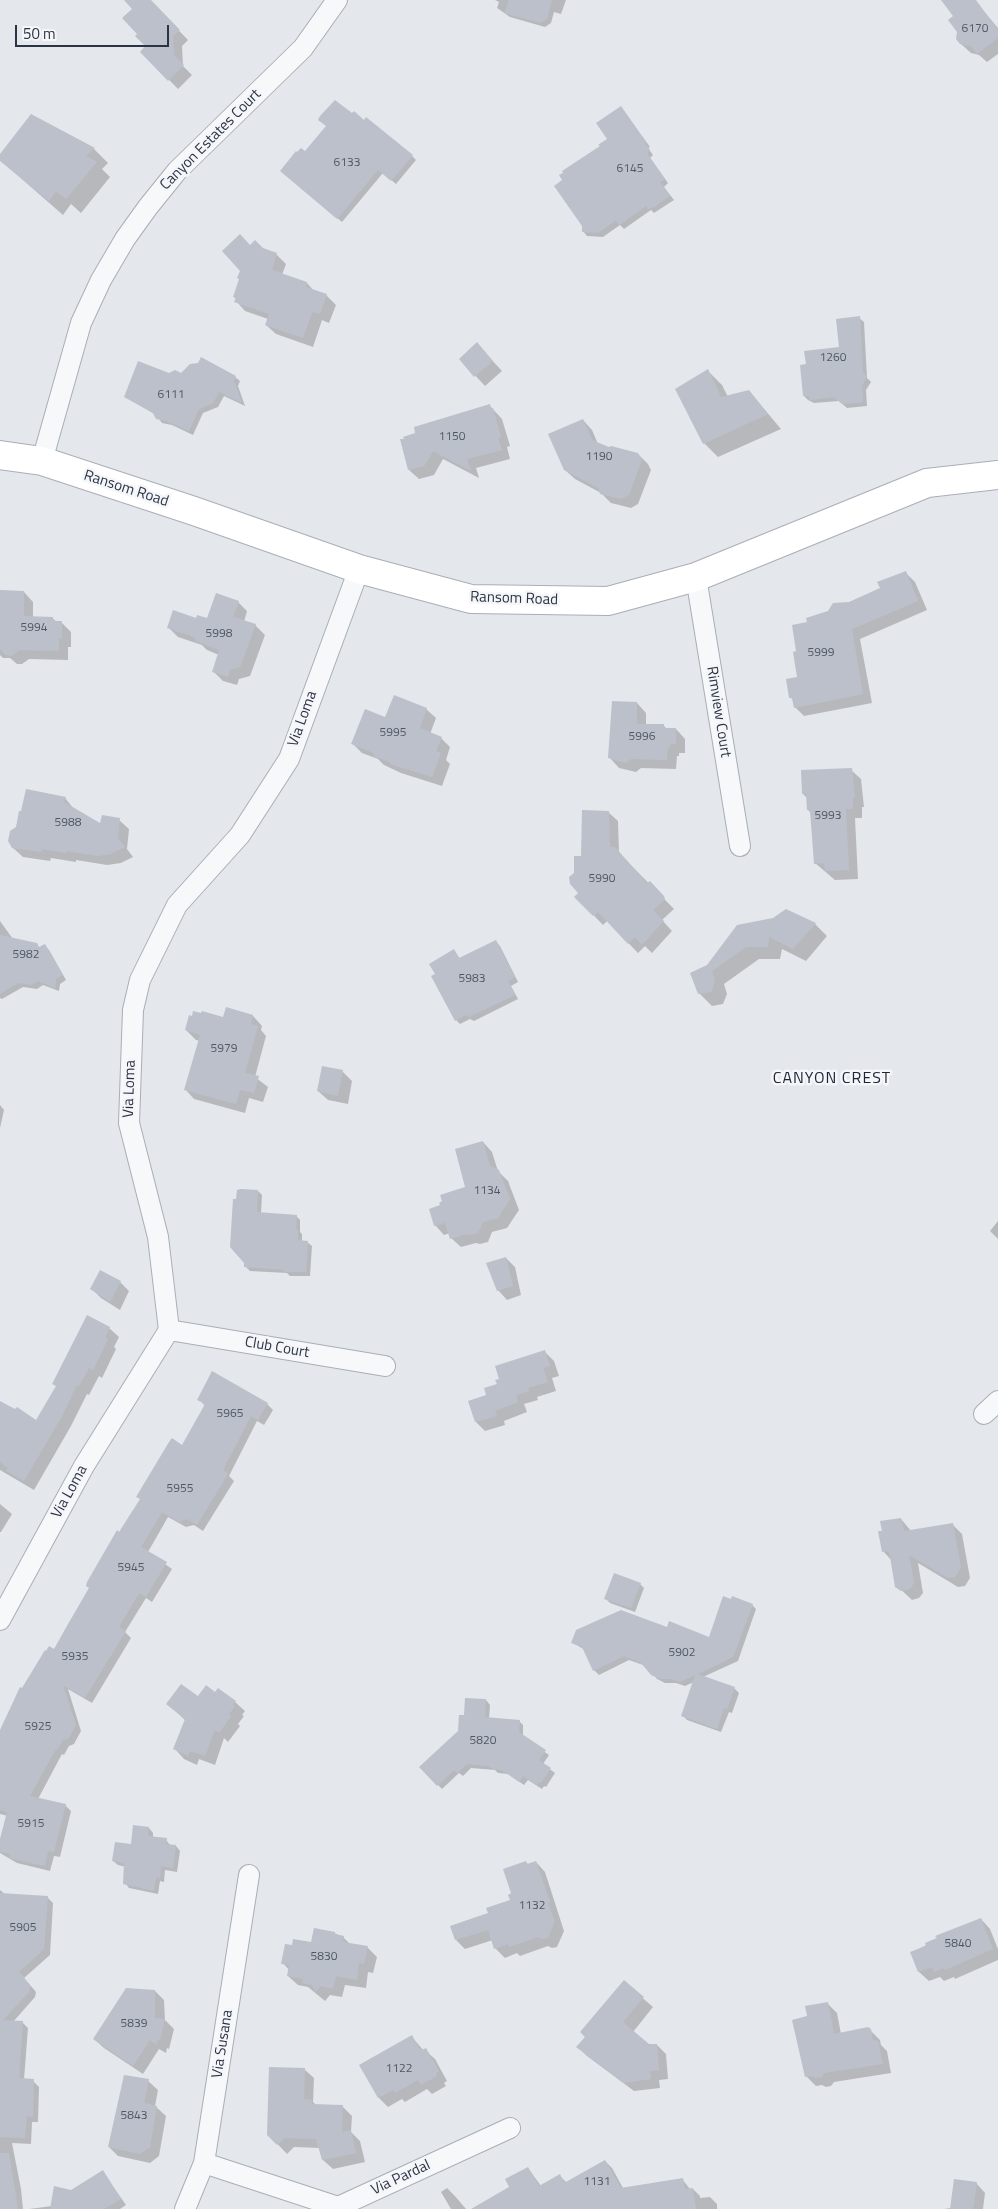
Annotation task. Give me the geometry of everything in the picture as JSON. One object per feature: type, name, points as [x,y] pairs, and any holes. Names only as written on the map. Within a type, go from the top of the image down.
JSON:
[{"type":"street","name":"Canyon Estates Court","points":[[42,461],[81,323],[101,280],[125,239],[177,171],[303,48],[337,0]]},
{"type":"street","name":"Ransom Road","points":[[0,455],[42,461],[359,568],[472,599],[608,601],[696,577],[928,483],[998,475]]},
{"type":"street","name":"Via Loma","points":[[0,1620],[84,1466],[168,1330],[158,1237],[129,1123],[133,1010],[140,980],[177,905],[240,834],[289,759],[359,568]]},
{"type":"street","name":"Rimview Court","points":[[696,577],[740,846]]},
{"type":"street","name":"Club Court","points":[[168,1330],[384,1366]]},
{"type":"street","name":"Via Susana","points":[[185,2209],[204,2163],[249,1875]]},
{"type":"street","name":"Via Pardal","points":[[204,2163],[338,2207],[510,2128]]},
{"type":"building","points":[[124,0],[151,0],[180,30],[173,36],[174,55],[184,65],[168,81],[140,52],[145,46],[122,18],[132,9]]},
{"type":"building","points":[[509,0],[552,0],[547,19],[540,23],[504,13]]},
{"type":"building","points":[[941,0],[976,0],[998,30],[998,38],[977,54],[971,46],[960,44],[956,39],[957,32],[948,20],[953,16]]},
{"type":"building","points":[[335,100],[352,113],[354,111],[364,120],[366,117],[413,155],[391,181],[378,170],[337,219],[280,171],[296,151],[301,148],[305,151],[326,126],[318,120]]},
{"type":"building","points":[[621,106],[646,142],[650,150],[647,153],[665,179],[660,182],[670,196],[654,207],[648,209],[646,206],[619,225],[616,220],[598,233],[582,232],[582,226],[554,186],[562,180],[559,175],[563,173],[562,171],[600,146],[598,145],[607,139],[596,123]]},
{"type":"building","points":[[31,114],[95,148],[86,156],[97,162],[66,199],[56,191],[49,201],[0,161],[0,154]]},
{"type":"building","points":[[240,234],[250,245],[255,240],[263,248],[277,253],[272,270],[307,282],[306,287],[327,294],[320,314],[312,312],[303,338],[265,325],[269,314],[234,302],[236,298],[233,297],[240,271],[222,251]]},
{"type":"building","points":[[860,316],[863,372],[867,377],[862,385],[863,402],[842,404],[834,397],[809,400],[809,396],[803,396],[800,365],[806,364],[804,351],[839,347],[836,319]]},
{"type":"building","points":[[477,342],[493,361],[474,377],[459,359]]},
{"type":"building","points":[[201,357],[236,376],[234,381],[242,403],[219,392],[213,403],[199,409],[189,431],[166,421],[156,419],[153,413],[124,397],[138,361],[169,373],[175,370],[181,373],[190,364],[198,363]]},
{"type":"building","points":[[708,369],[721,397],[749,390],[768,414],[703,444],[675,389]]},
{"type":"building","points":[[490,404],[491,409],[493,408],[501,437],[498,438],[502,450],[467,459],[471,471],[433,451],[424,466],[408,470],[400,439],[415,433],[414,427]]},
{"type":"building","points":[[583,419],[592,440],[609,447],[638,453],[642,460],[629,495],[621,499],[600,494],[598,488],[564,470],[548,434]]},
{"type":"building","points":[[906,571],[918,601],[852,629],[863,694],[794,708],[792,698],[789,698],[786,679],[797,677],[793,652],[796,651],[792,625],[807,622],[806,618],[828,611],[833,603],[849,602],[880,588],[877,582]]},
{"type":"building","points":[[0,590],[24,591],[24,616],[53,617],[53,621],[62,621],[62,639],[59,638],[59,651],[19,650],[12,656],[6,655],[0,649]]},
{"type":"building","points":[[216,593],[239,601],[233,617],[256,624],[240,667],[230,670],[228,677],[212,672],[219,650],[196,641],[194,637],[167,628],[173,610],[196,618],[197,615],[207,618]]},
{"type":"building","points":[[394,695],[427,708],[420,728],[442,737],[436,751],[441,753],[432,777],[390,764],[390,762],[373,756],[374,753],[351,744],[365,709],[385,717]]},
{"type":"building","points":[[612,701],[637,702],[637,724],[664,724],[664,728],[676,728],[676,744],[670,744],[670,748],[668,747],[667,760],[631,759],[626,763],[608,758]]},
{"type":"building","points":[[852,768],[855,798],[853,798],[853,809],[846,809],[849,870],[825,871],[824,863],[814,864],[810,810],[807,810],[806,794],[802,794],[801,770]]},
{"type":"building","points":[[26,789],[66,797],[64,802],[100,823],[102,815],[120,818],[118,838],[125,847],[111,854],[97,856],[67,851],[66,853],[42,849],[41,852],[12,848],[8,841],[10,831],[16,827]]},
{"type":"building","points":[[582,810],[609,811],[610,847],[615,847],[647,883],[650,881],[664,896],[665,899],[653,910],[664,921],[642,945],[635,937],[628,944],[598,912],[593,916],[574,897],[578,893],[570,884],[569,877],[574,873],[574,856],[581,856]]},
{"type":"building","points":[[786,909],[816,923],[793,949],[769,937],[768,947],[746,947],[712,971],[715,981],[711,992],[698,994],[690,973],[707,965],[737,925],[773,918]]},
{"type":"building","points":[[0,935],[37,943],[39,947],[45,944],[63,975],[56,979],[55,988],[38,981],[32,985],[18,983],[0,994]]},
{"type":"building","points":[[496,940],[515,977],[508,981],[515,995],[469,1017],[465,1015],[455,1021],[431,976],[435,974],[429,964],[454,949],[459,958]]},
{"type":"building","points":[[226,1007],[253,1015],[251,1024],[258,1026],[245,1073],[259,1076],[254,1093],[240,1090],[236,1104],[184,1090],[200,1035],[185,1030],[189,1015],[192,1016],[193,1011],[201,1013],[202,1011],[223,1017]]},
{"type":"building","points":[[322,1066],[343,1070],[338,1096],[317,1091]]},
{"type":"building","points":[[483,1141],[490,1166],[499,1170],[510,1199],[498,1218],[483,1222],[478,1233],[466,1234],[450,1239],[445,1223],[434,1226],[429,1209],[440,1205],[439,1203],[442,1201],[440,1195],[465,1187],[455,1149]]},
{"type":"building","points":[[237,1190],[258,1190],[257,1212],[297,1215],[296,1229],[298,1229],[298,1240],[308,1241],[306,1272],[284,1272],[284,1270],[244,1267],[244,1263],[230,1247],[233,1199],[236,1199]]},
{"type":"building","points":[[506,1257],[513,1286],[497,1291],[486,1263]]},
{"type":"building","points":[[100,1270],[121,1281],[110,1302],[90,1289]]},
{"type":"building","points":[[87,1315],[110,1327],[105,1338],[108,1339],[93,1370],[89,1368],[79,1386],[77,1385],[62,1416],[24,1481],[6,1471],[8,1468],[0,1462],[0,1401],[15,1409],[17,1407],[36,1420],[56,1386],[52,1384]]},
{"type":"building","points":[[545,1350],[550,1366],[543,1368],[548,1382],[528,1388],[529,1391],[516,1395],[518,1402],[495,1411],[497,1416],[475,1422],[468,1401],[486,1395],[484,1388],[497,1384],[495,1380],[499,1379],[495,1366]]},
{"type":"building","points":[[212,1371],[268,1403],[258,1420],[251,1416],[223,1470],[228,1474],[197,1525],[187,1519],[179,1522],[162,1512],[141,1547],[167,1562],[146,1597],[139,1593],[119,1627],[126,1631],[85,1698],[63,1685],[76,1725],[68,1739],[63,1740],[56,1749],[30,1796],[66,1804],[54,1852],[48,1851],[45,1866],[9,1858],[10,1854],[0,1852],[0,1839],[7,1812],[0,1810],[0,1730],[20,1687],[22,1688],[45,1650],[49,1646],[54,1649],[89,1588],[86,1586],[87,1582],[117,1530],[119,1532],[140,1499],[136,1497],[169,1442],[172,1438],[182,1445],[205,1404],[197,1400]]},
{"type":"building","points":[[901,1518],[904,1531],[953,1523],[961,1568],[955,1577],[948,1578],[909,1555],[914,1583],[910,1589],[901,1591],[895,1587],[889,1551],[882,1552],[878,1531],[882,1531],[880,1521]]},
{"type":"building","points":[[614,1573],[641,1583],[631,1608],[604,1599]]},
{"type":"building","points":[[723,1596],[731,1599],[732,1596],[753,1604],[733,1657],[698,1674],[735,1687],[727,1709],[724,1708],[717,1729],[681,1716],[695,1675],[680,1682],[660,1679],[651,1675],[641,1663],[624,1656],[593,1671],[582,1647],[571,1643],[576,1630],[621,1610],[667,1627],[669,1621],[709,1637]]},
{"type":"building","points":[[181,1684],[198,1696],[206,1685],[215,1692],[218,1688],[236,1701],[229,1714],[231,1716],[219,1733],[215,1730],[205,1756],[190,1751],[188,1756],[173,1749],[185,1719],[166,1704]]},
{"type":"building","points":[[465,1698],[486,1699],[485,1717],[520,1720],[519,1732],[546,1750],[539,1760],[551,1768],[541,1783],[539,1782],[537,1785],[523,1776],[519,1782],[502,1770],[493,1769],[489,1766],[467,1764],[457,1773],[454,1770],[437,1786],[419,1767],[458,1731],[459,1715],[464,1715]]},
{"type":"building","points":[[133,1825],[149,1827],[148,1836],[167,1838],[166,1844],[176,1845],[173,1868],[161,1866],[160,1878],[156,1877],[154,1891],[123,1884],[124,1863],[112,1861],[115,1842],[131,1844]]},
{"type":"building","points":[[526,1861],[527,1864],[536,1861],[550,1902],[548,1903],[555,1921],[548,1938],[541,1939],[538,1937],[509,1947],[508,1944],[494,1949],[488,1930],[455,1940],[450,1926],[488,1913],[486,1908],[510,1900],[508,1895],[511,1893],[503,1869]]},
{"type":"building","points":[[0,1893],[48,1896],[44,1949],[19,1972],[30,1985],[30,1991],[3,2020],[23,2021],[19,2078],[34,2079],[33,2117],[27,2116],[25,2138],[0,2137]]},
{"type":"building","points":[[981,1918],[993,1949],[945,1970],[944,1968],[934,1972],[932,1967],[918,1972],[910,1952],[926,1946],[925,1943],[937,1938],[935,1936]]},
{"type":"building","points":[[314,1928],[335,1932],[335,1934],[344,1936],[343,1942],[368,1946],[364,1964],[359,1963],[357,1980],[336,1976],[333,1989],[321,1986],[315,1992],[312,1985],[302,1983],[303,1979],[287,1976],[289,1965],[281,1964],[285,1944],[292,1945],[293,1939],[311,1942]]},
{"type":"building","points":[[624,1980],[644,1997],[623,2022],[649,2044],[657,2044],[659,2070],[650,2071],[651,2079],[624,2083],[576,2047],[585,2037],[580,2032]]},
{"type":"building","points":[[126,1988],[155,1990],[155,2018],[165,2019],[160,2040],[158,2040],[156,2045],[150,2040],[133,2066],[93,2039]]},
{"type":"building","points":[[828,2002],[834,2034],[868,2027],[871,2029],[873,2041],[878,2040],[883,2064],[824,2073],[822,2077],[816,2078],[812,2076],[805,2077],[792,2020],[807,2016],[805,2006]]},
{"type":"building","points":[[412,2035],[419,2048],[422,2050],[426,2048],[439,2071],[436,2073],[437,2076],[421,2085],[418,2080],[395,2093],[393,2090],[378,2098],[359,2065]]},
{"type":"building","points":[[269,2067],[305,2068],[304,2099],[312,2100],[312,2104],[343,2105],[342,2132],[351,2130],[356,2153],[322,2160],[316,2139],[285,2138],[277,2145],[267,2135]]},
{"type":"building","points":[[124,2075],[149,2079],[144,2103],[157,2106],[150,2147],[140,2154],[108,2147]]},
{"type":"building","points":[[0,2153],[9,2153],[18,2209],[0,2209]]},
{"type":"building","points":[[605,2160],[621,2188],[683,2178],[685,2189],[693,2188],[696,2209],[471,2209],[509,2187],[505,2179],[528,2167],[539,2186],[560,2174],[564,2183]]},
{"type":"building","points":[[103,2170],[121,2199],[104,2209],[50,2209],[54,2186],[71,2190]]},
{"type":"building","points":[[954,2179],[977,2182],[973,2209],[950,2209]]},
{"type":"district","name":"CANYON CREST","points":[[832,1079]]}]
